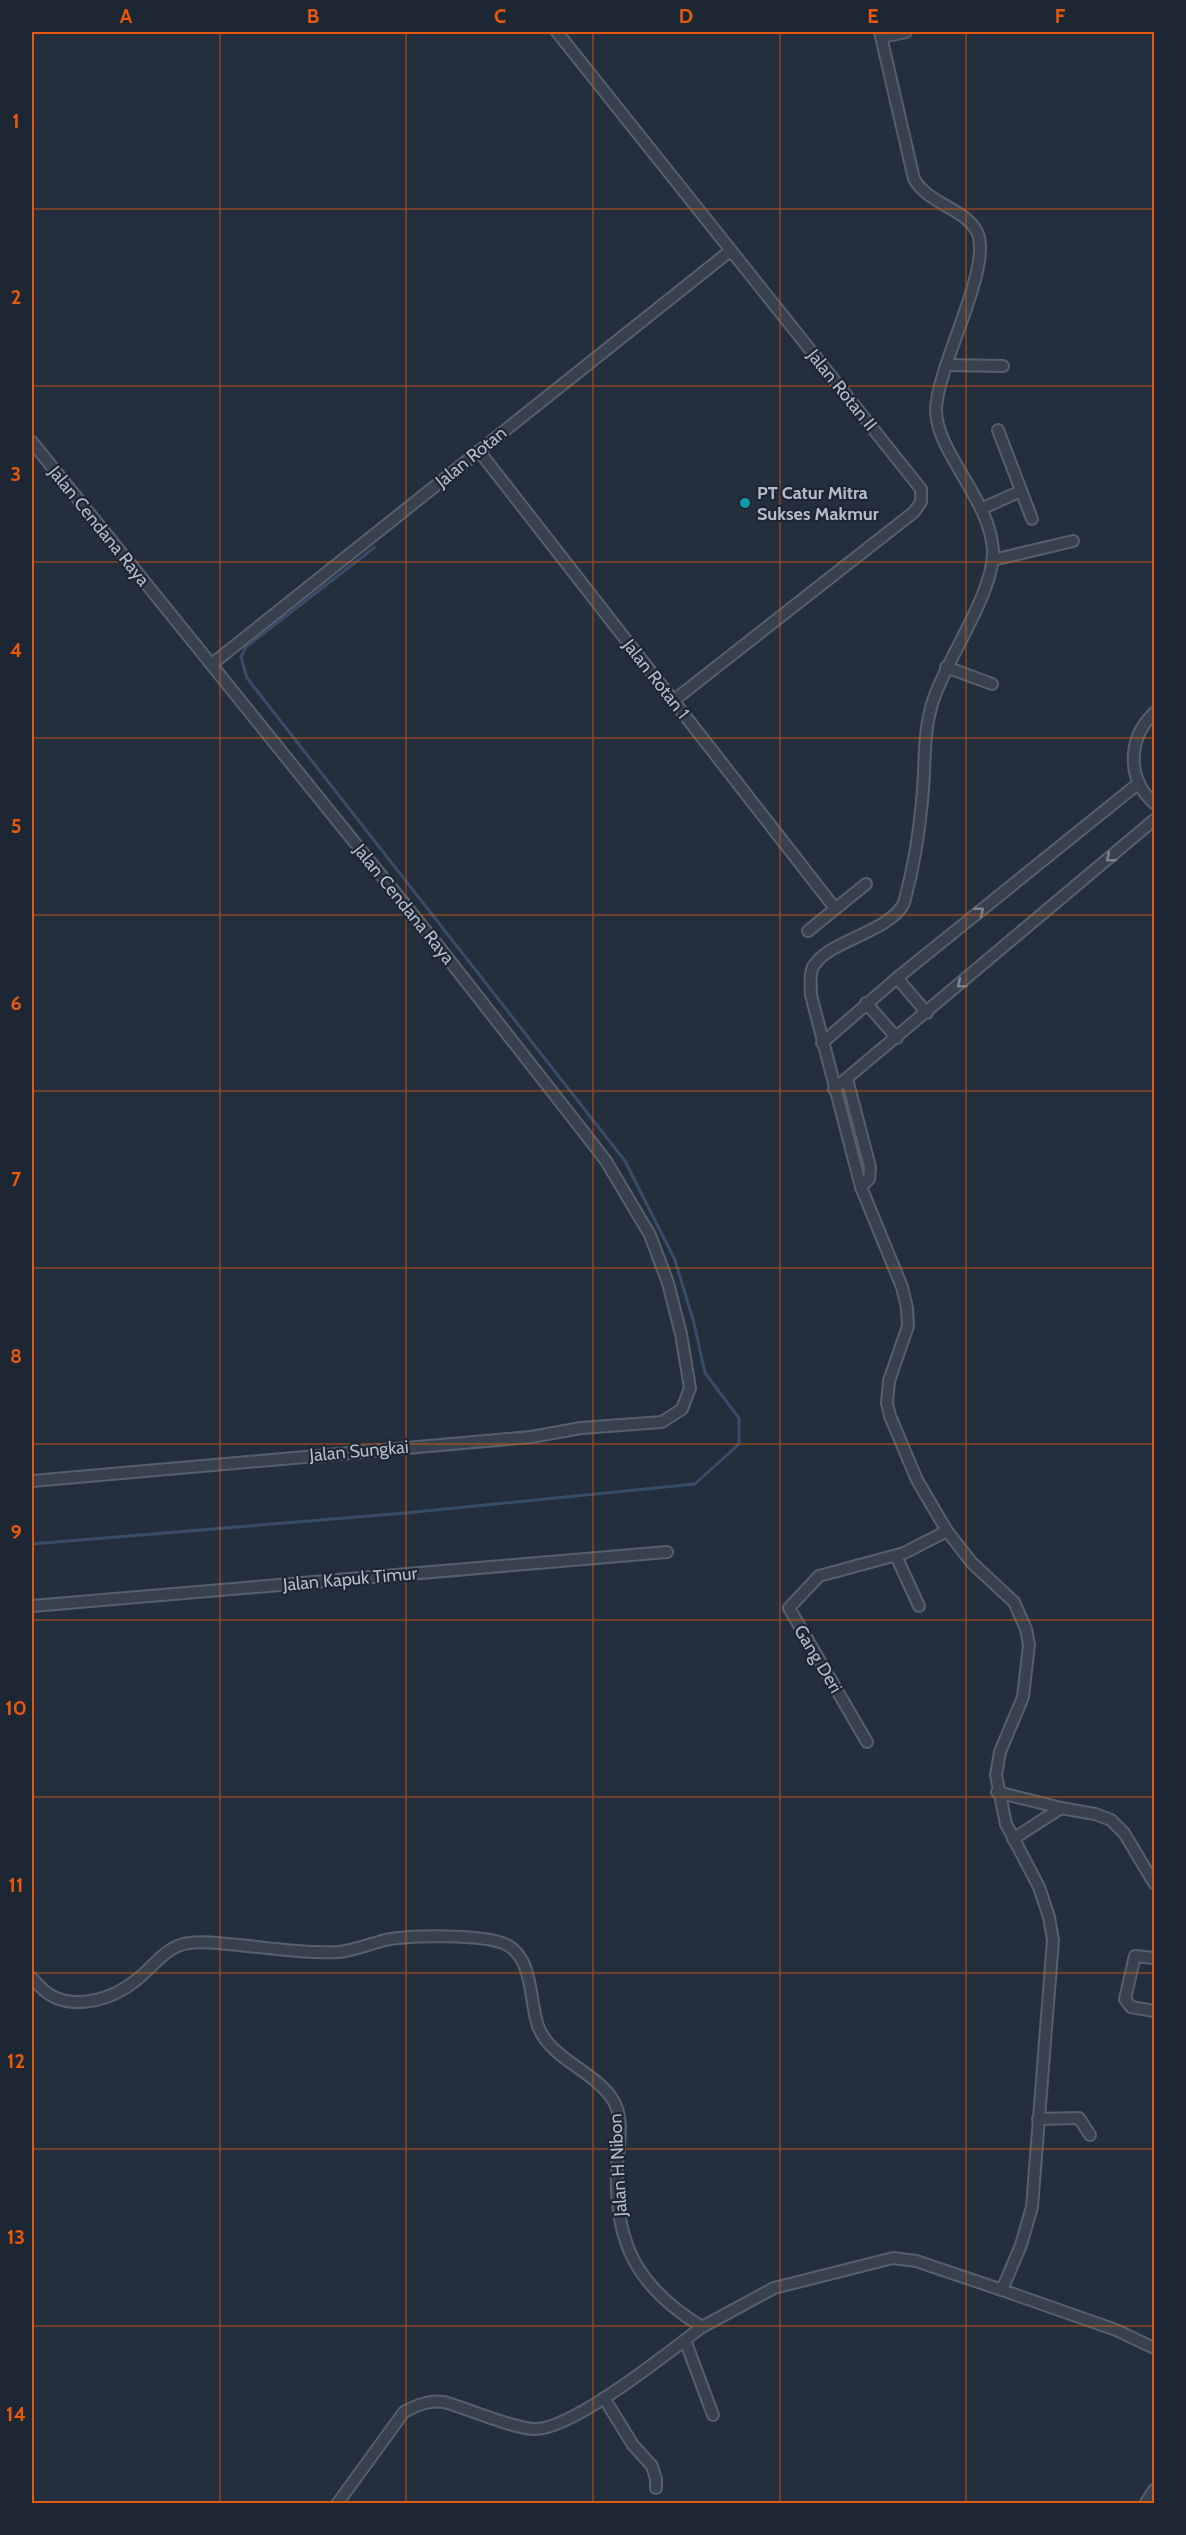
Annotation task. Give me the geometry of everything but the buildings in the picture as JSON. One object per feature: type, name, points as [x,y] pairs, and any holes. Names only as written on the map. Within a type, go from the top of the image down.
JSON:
[{"type":"street","name":"Jalan Rotan II","points":[[557,32],[921,489],[921,502],[914,512],[673,701]]},
{"type":"street","points":[[906,32],[881,34],[914,179],[923,193],[970,222],[979,236],[977,267],[937,403],[937,423],[981,509],[991,536],[993,560],[976,607],[933,699],[925,731],[922,800],[904,903],[894,917],[820,959],[812,968],[811,995],[861,1187],[902,1287],[907,1308],[908,1326],[889,1382],[887,1403],[892,1424],[917,1480],[947,1531],[972,1563],[1014,1602],[1027,1637],[1028,1653],[1023,1697],[999,1758],[996,1775],[998,1792],[1012,1839],[1045,1900],[1053,1940],[1030,2218],[1002,2290]]},
{"type":"street","name":"Jalan Rotan","points":[[212,664],[730,251]]},
{"type":"street","points":[[947,365],[1004,366]]},
{"type":"street","points":[[998,430],[1032,519]]},
{"type":"street","name":"Jalan Cendana Raya","points":[[32,442],[473,990],[612,1171],[650,1235],[668,1283],[681,1334],[690,1388],[682,1409]]},
{"type":"street","name":"Jalan Rotan 1","points":[[479,451],[834,908]]},
{"type":"street","points":[[981,509],[1021,491]]},
{"type":"street","points":[[993,560],[1073,541]]},
{"type":"street","points":[[946,667],[992,684]]},
{"type":"street","points":[[1155,713],[1142,728],[1135,746],[1134,765],[1139,783],[1155,803]]},
{"type":"street","points":[[822,1043],[866,1003],[1139,783]]},
{"type":"street","points":[[834,1089],[1155,820]]},
{"type":"street","points":[[808,931],[866,884]]},
{"type":"street","points":[[897,978],[927,1012]]},
{"type":"street","points":[[866,1003],[897,1038]]},
{"type":"street","points":[[847,1079],[870,1167],[869,1179],[861,1187]]},
{"type":"street","name":"Jalan Sungkai","points":[[32,1481],[391,1447],[531,1437],[581,1428],[662,1422],[682,1409]]},
{"type":"street","name":"Gang Deri","points":[[867,1742],[789,1608],[819,1576],[896,1556],[947,1531]]},
{"type":"street","name":"Jalan Kapuk Timur","points":[[32,1606],[668,1552]]},
{"type":"street","points":[[896,1556],[919,1606]]},
{"type":"street","points":[[998,1792],[1095,1814],[1118,1825],[1155,1883]]},
{"type":"street","points":[[1012,1839],[1061,1808]]},
{"type":"street","name":"Jalan H Nibon","points":[[32,1978],[54,1997],[94,2000],[117,1993],[136,1981],[167,1952],[189,1942],[338,1952],[390,1939],[426,1936],[496,1941],[509,1946],[524,1965],[542,2035],[607,2092],[617,2108],[620,2136],[618,2212],[628,2251],[662,2298],[702,2327]]},
{"type":"street","points":[[1155,1958],[1135,1956],[1125,1999],[1131,2007],[1155,2011]]},
{"type":"street","points":[[1038,2119],[1079,2118],[1090,2135]]},
{"type":"street","points":[[337,2504],[404,2412],[414,2406],[434,2400],[536,2429],[559,2424],[604,2398],[702,2327],[774,2288],[892,2258],[916,2261],[941,2268],[1116,2330],[1155,2348]]},
{"type":"street","points":[[684,2340],[713,2415]]},
{"type":"street","points":[[604,2398],[633,2445],[652,2466],[656,2488]]},
{"type":"street","points":[[1145,2504],[1155,2490]]},
{"type":"waterway","points":[[32,1544],[405,1513],[695,1484],[739,1444],[739,1418],[705,1373],[694,1323],[675,1260],[625,1161],[247,678],[241,657],[246,647],[375,547]]},
{"type":"place","name":"PT Catur Mitra Sukses Makmur","points":[[745,503]]}]
